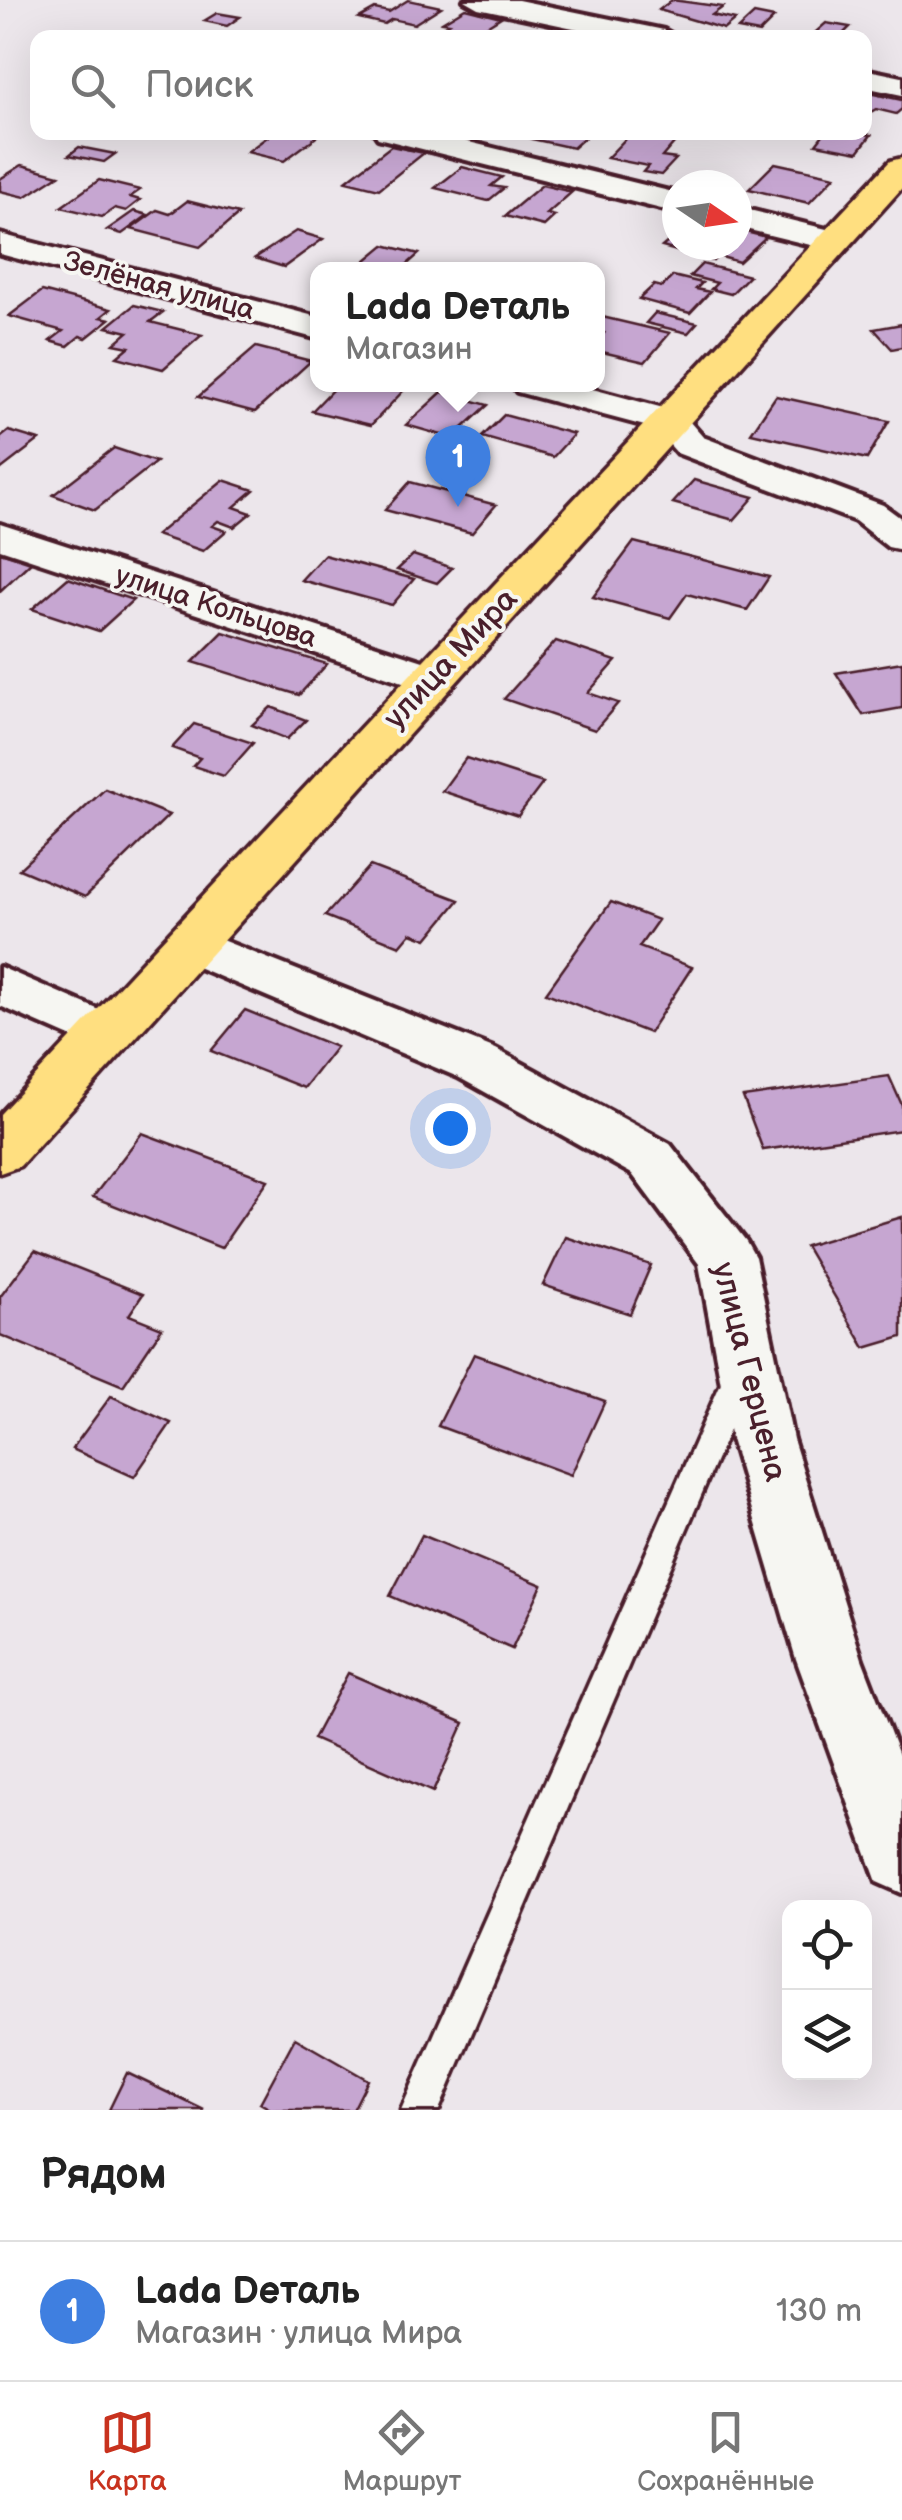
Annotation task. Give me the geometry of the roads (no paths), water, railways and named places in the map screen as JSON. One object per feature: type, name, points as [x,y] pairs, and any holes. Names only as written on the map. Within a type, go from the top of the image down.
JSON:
[{"type":"main road","name":"улица Мира","points":[[0,1150],[902,168]]},
{"type":"street","points":[[478,0],[625,30]]},
{"type":"street","points":[[872,80],[902,86]]},
{"type":"street","points":[[423,140],[662,198]]},
{"type":"street","points":[[752,221],[835,241]]},
{"type":"street","name":"Зелёная улица","points":[[0,244],[310,326]]},
{"type":"street","points":[[560,392],[668,421],[690,446],[869,513],[902,538]]},
{"type":"street","name":"улица Кольцова","points":[[0,536],[432,678]]},
{"type":"street","name":"улица Герцена","points":[[189,944],[477,1064],[651,1159],[726,1257],[762,1439],[829,1659],[902,1857]]},
{"type":"street","points":[[0,985],[107,1034]]},
{"type":"lane","points":[[420,2110],[746,1358]]},
{"type":"place","name":"Lada Dеталь","points":[[458,507]]}]
